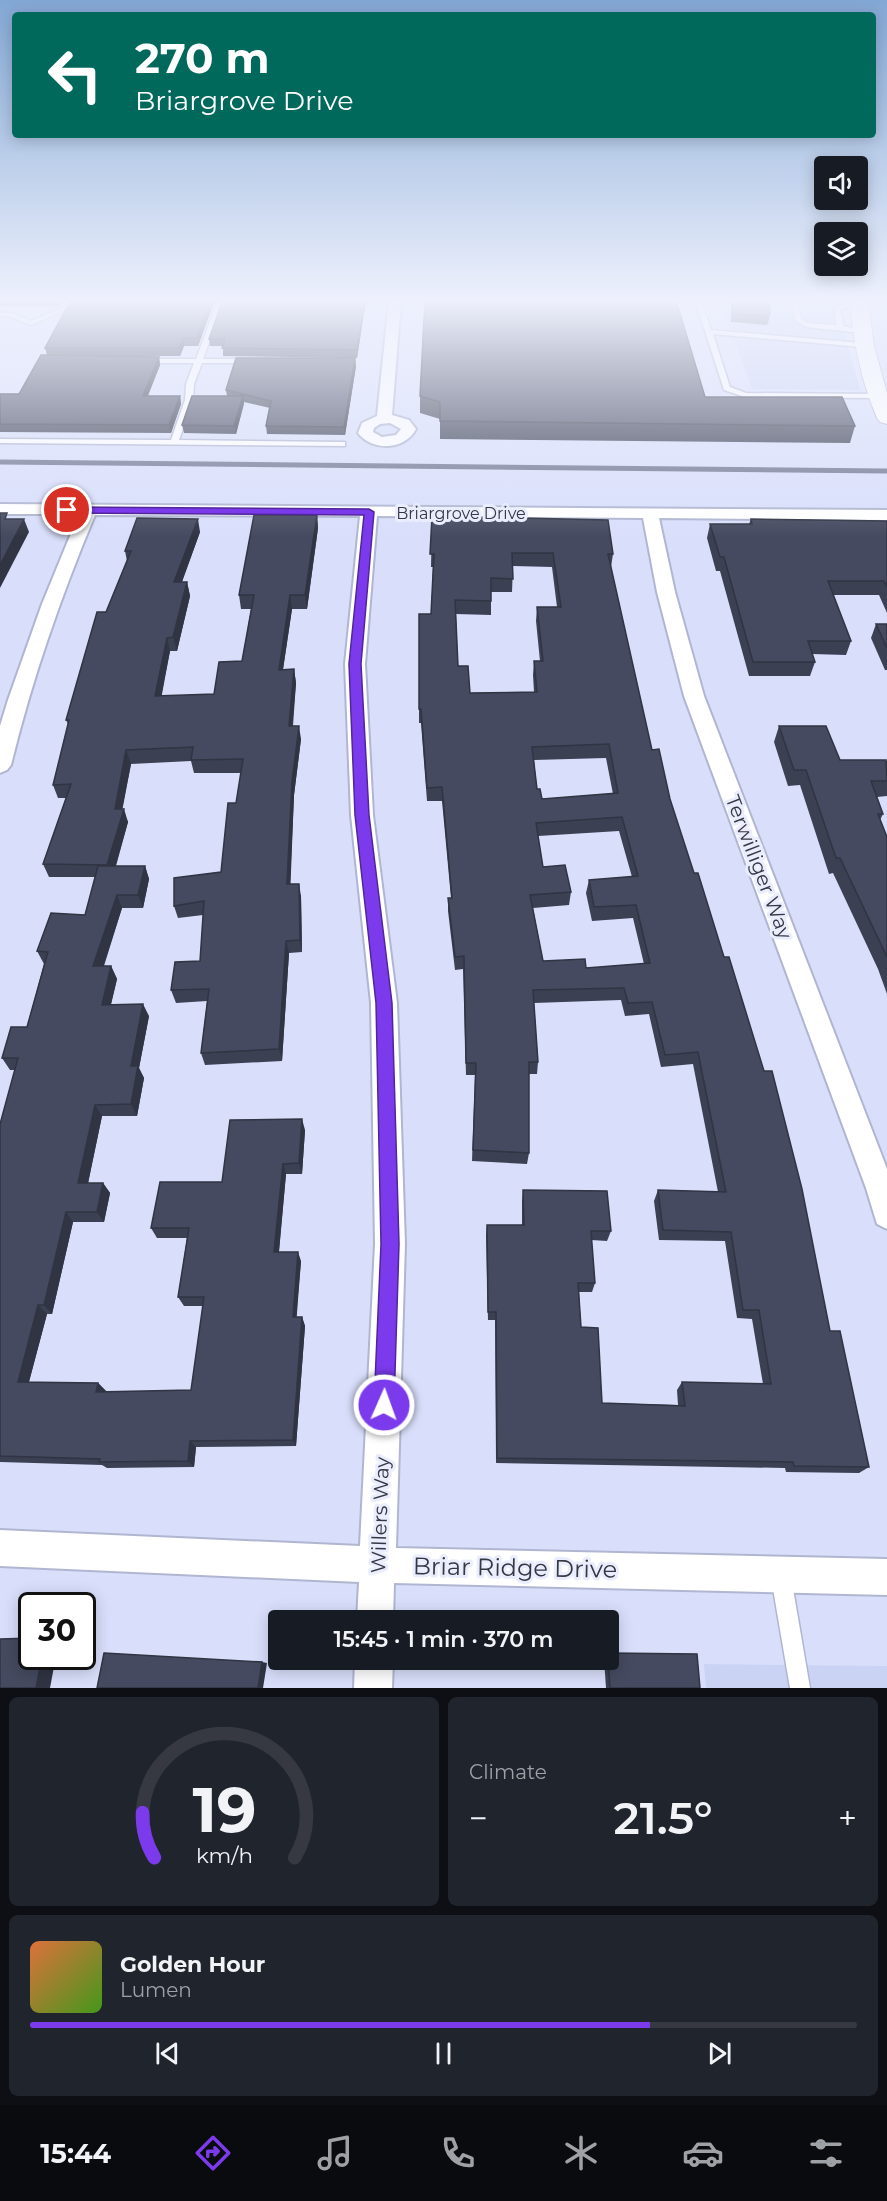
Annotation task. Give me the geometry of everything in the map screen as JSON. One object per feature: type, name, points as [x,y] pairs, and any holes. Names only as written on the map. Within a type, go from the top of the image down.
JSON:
[{"type":"main road","points":[[872,379],[887,418]]},
{"type":"street","points":[[384,419],[388,379]]},
{"type":"street","name":"Briargrove Drive","points":[[0,509],[887,515]]},
{"type":"street","points":[[0,765],[12,712],[52,595],[89,510]]},
{"type":"street","name":"Willers Way","points":[[369,512],[355,664],[362,815],[384,1003],[390,1244],[376,1610]]},
{"type":"street","name":"Terwilliger Way","points":[[650,514],[666,592],[694,696],[876,1177],[887,1214]]},
{"type":"street","name":"Briar Ridge Drive","points":[[0,1548],[378,1565],[887,1577]]},
{"type":"street","points":[[373,1688],[374,1670]]},
{"type":"lane","points":[[174,442],[189,400],[192,379]]},
{"type":"lane","points":[[724,379],[727,388],[745,395],[878,396]]},
{"type":"lane","points":[[0,441],[342,444]]},
{"type":"lane","points":[[781,1574],[800,1688]]},
{"type":"shaded area","points":[[748,379],[857,379],[860,390],[752,389]]},
{"type":"shaded area","points":[[704,1664],[887,1666],[887,1688],[706,1688]]},
{"type":"building","points":[[28,379],[150,379],[143,396],[180,396],[169,425],[0,424],[0,394],[19,394]]},
{"type":"building","points":[[230,379],[352,379],[344,427],[266,426],[271,401],[226,390]]},
{"type":"building","points":[[421,379],[700,379],[705,397],[842,397],[855,426],[440,421],[440,402],[420,396]]},
{"type":"building","points":[[192,396],[243,396],[234,426],[182,425]]},
{"type":"building","points":[[0,513],[7,513],[5,519],[24,519],[0,565]]},
{"type":"building","points":[[254,515],[317,515],[305,595],[290,595],[279,670],[294,669],[289,726],[299,726],[292,782],[287,884],[299,884],[300,940],[286,941],[279,1049],[201,1053],[209,989],[171,990],[175,962],[200,961],[204,901],[174,906],[174,878],[221,872],[228,803],[236,803],[243,759],[191,760],[193,747],[126,750],[115,809],[124,809],[107,865],[43,864],[71,784],[53,785],[69,720],[66,720],[97,612],[106,612],[131,551],[125,551],[137,518],[198,519],[174,582],[187,582],[173,637],[167,638],[155,696],[214,694],[219,662],[242,661],[254,595],[239,595]]},
{"type":"building","points":[[432,516],[608,520],[613,554],[608,554],[652,750],[659,749],[670,799],[694,873],[698,873],[724,957],[729,957],[764,1071],[772,1071],[802,1189],[830,1331],[840,1331],[869,1467],[794,1466],[793,1462],[497,1458],[496,1312],[488,1312],[487,1225],[524,1225],[523,1190],[607,1191],[611,1231],[591,1231],[595,1283],[578,1283],[581,1327],[598,1328],[602,1403],[685,1406],[682,1382],[771,1384],[759,1310],[743,1310],[731,1232],[663,1230],[658,1190],[726,1192],[698,1052],[665,1055],[652,1002],[628,1003],[624,988],[533,990],[538,1062],[529,1062],[529,1153],[473,1150],[476,1063],[466,1063],[464,956],[455,957],[448,898],[452,898],[442,787],[427,788],[421,709],[419,709],[419,614],[431,614],[434,554],[430,554]],"holes":[[[512,553],[553,553],[561,607],[537,607],[543,661],[534,661],[537,692],[470,693],[468,666],[458,666],[455,600],[491,601],[491,578],[513,579]],[[609,744],[618,793],[542,799],[540,789],[537,789],[532,747]],[[622,817],[638,876],[589,880],[594,907],[636,905],[650,963],[586,968],[585,959],[543,961],[530,895],[571,892],[565,865],[543,867],[536,823]]]},
{"type":"building","points":[[751,519],[887,521],[887,587],[884,581],[828,581],[851,641],[808,641],[815,662],[753,662],[724,557],[720,557],[710,524],[752,524]]},
{"type":"building","points":[[876,624],[887,624],[887,648]]},
{"type":"building","points":[[779,726],[826,726],[840,760],[886,760],[887,781],[871,781],[883,814],[878,814],[887,837],[887,957],[840,858],[836,858],[806,770],[794,770]]},
{"type":"building","points":[[98,866],[145,866],[138,895],[117,895],[93,966],[111,966],[102,1005],[143,1004],[131,1066],[138,1066],[131,1104],[95,1105],[78,1183],[103,1183],[97,1212],[66,1212],[44,1305],[38,1305],[18,1382],[98,1383],[96,1392],[191,1390],[204,1297],[178,1297],[189,1228],[151,1228],[160,1182],[222,1182],[230,1120],[302,1119],[299,1163],[283,1164],[274,1252],[298,1252],[293,1317],[302,1317],[293,1440],[190,1441],[188,1461],[99,1462],[100,1459],[0,1456],[0,1124],[18,1058],[2,1058],[11,1027],[27,1027],[48,952],[37,951],[51,913],[85,915]]},
{"type":"building","points":[[18,1638],[18,1670],[39,1670],[36,1688],[0,1688],[0,1639]]},
{"type":"building","points":[[104,1653],[262,1662],[258,1688],[97,1688]]},
{"type":"building","points":[[619,1653],[697,1654],[700,1688],[610,1688],[609,1670],[619,1670]]},
{"type":"waterway","points":[[0,462],[887,471]]},
{"type":"route","points":[[67,510],[369,512],[355,664],[362,815],[384,1003],[390,1244],[384,1405]]}]
